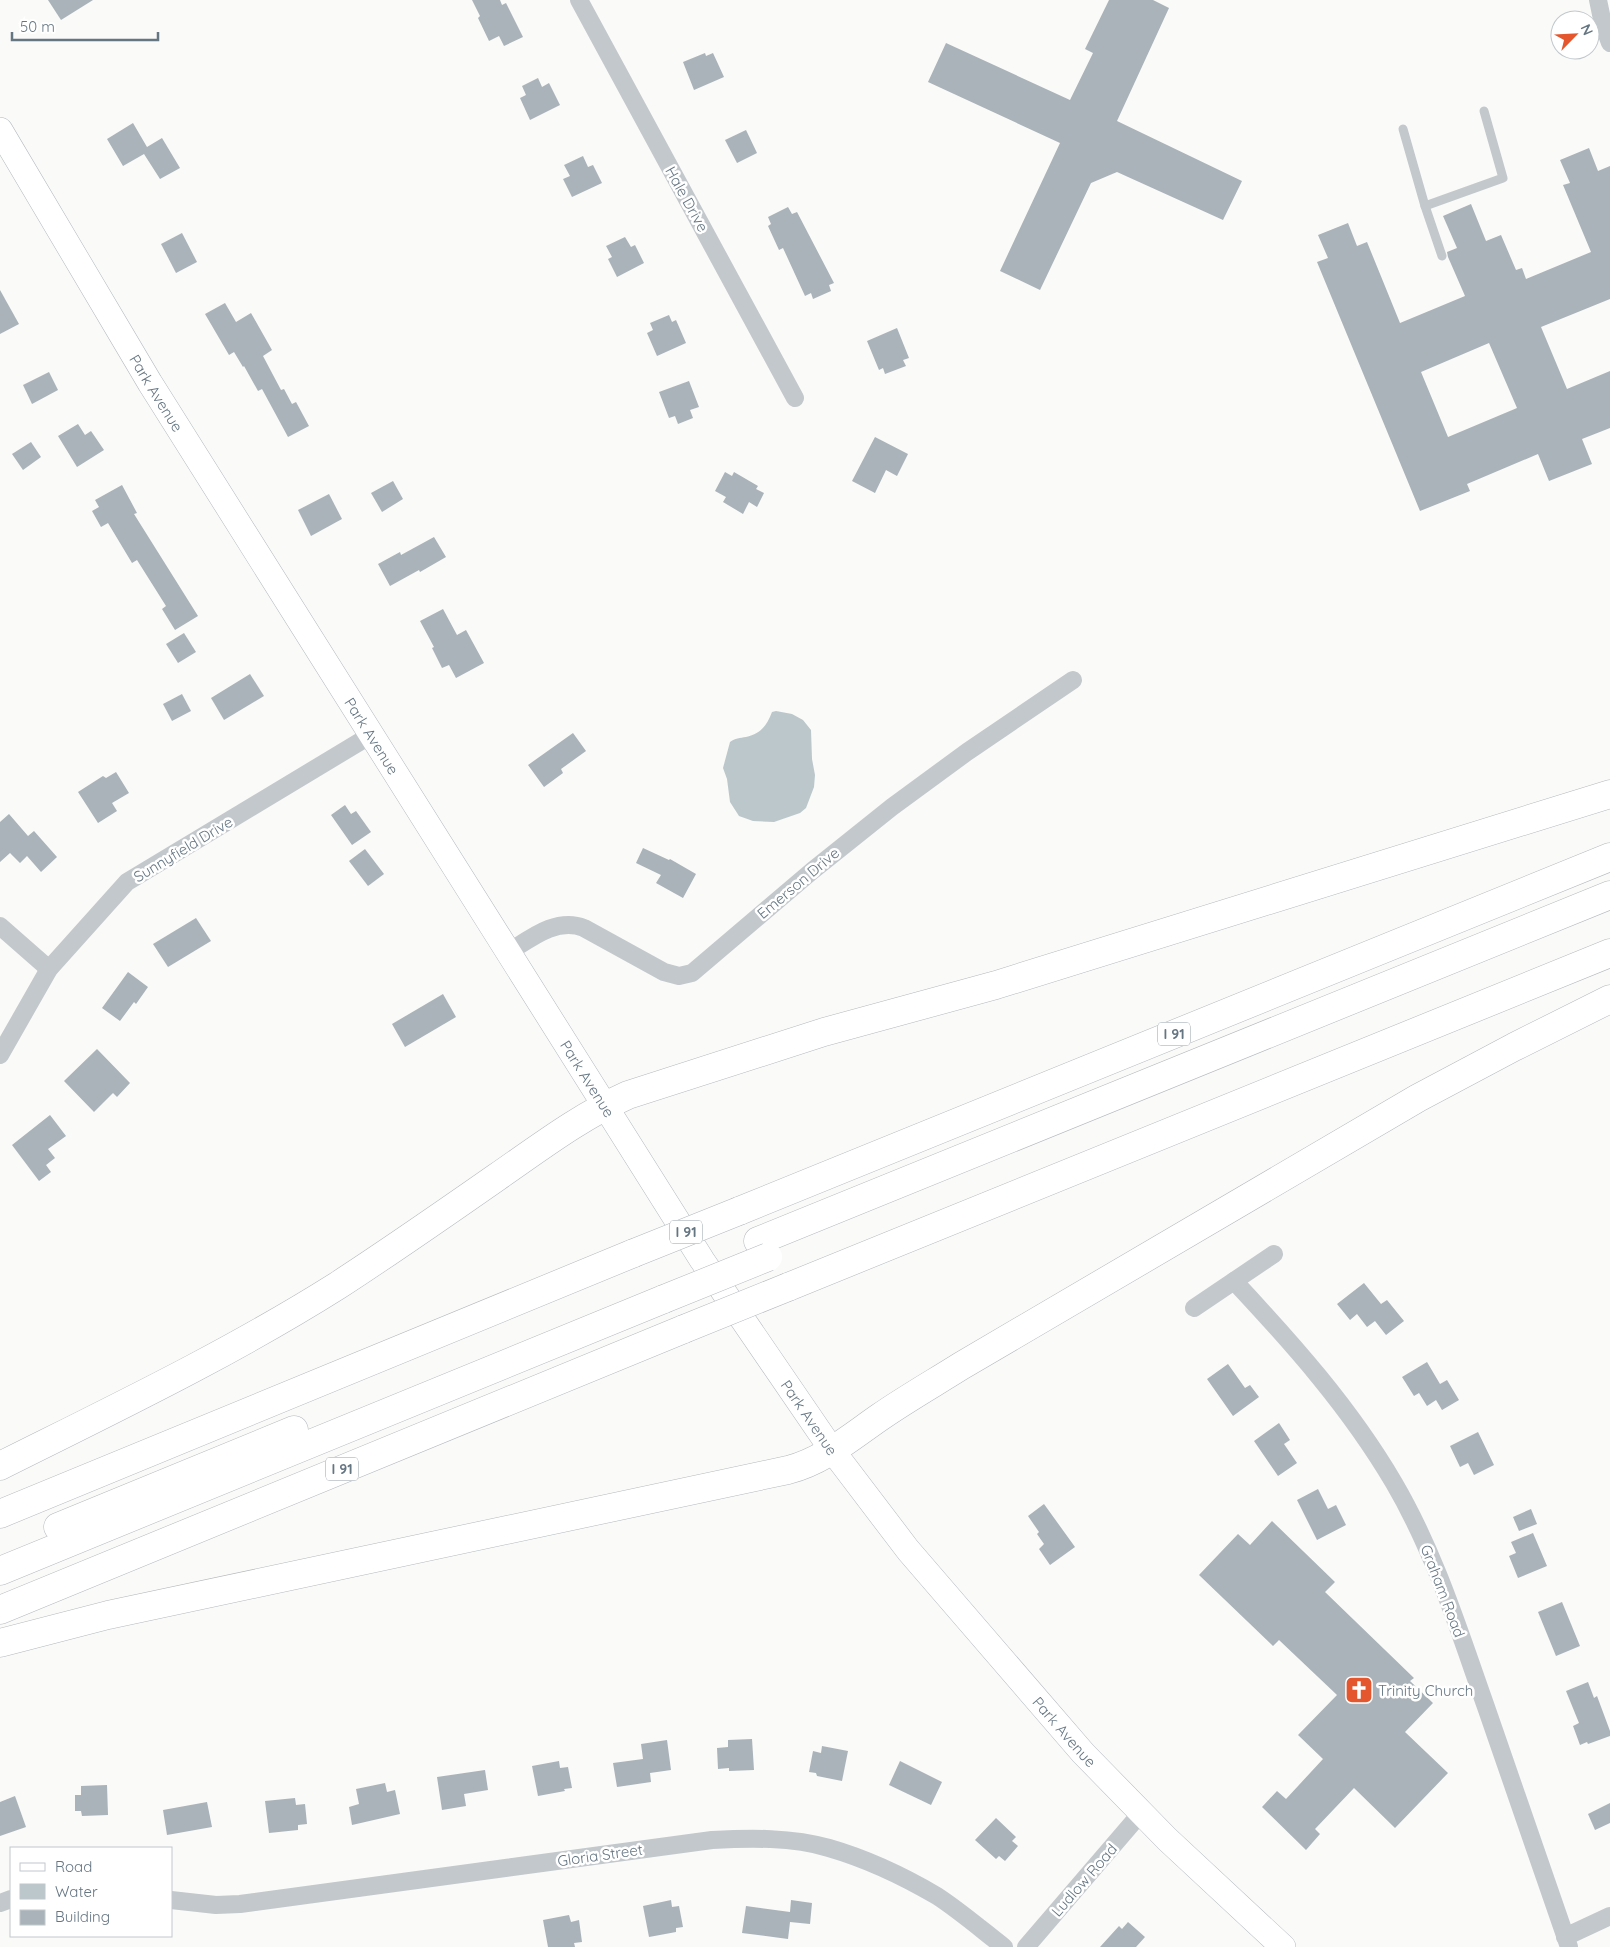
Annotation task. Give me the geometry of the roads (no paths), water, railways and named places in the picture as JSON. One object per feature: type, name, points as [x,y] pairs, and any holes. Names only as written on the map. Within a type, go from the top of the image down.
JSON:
[{"type":"highway","points":[[0,1466],[172,1380],[276,1323],[389,1252],[556,1136],[606,1105],[649,1088],[824,1032],[996,985],[1610,794]]},
{"type":"highway","name":"I 91","points":[[0,1514],[634,1253],[1610,857]]},
{"type":"highway","points":[[763,1249],[1610,895]]},
{"type":"highway","points":[[0,1551],[1610,914]]},
{"type":"highway","name":"I 91","points":[[0,1610],[684,1329],[1610,953]]},
{"type":"highway","points":[[0,1643],[108,1615],[788,1470],[805,1464],[832,1450],[954,1371],[1377,1122],[1474,1068],[1610,999]]},
{"type":"highway","points":[[0,1571],[659,1291]]},
{"type":"main road","name":"Park Avenue","points":[[0,130],[150,383],[371,734],[724,1293],[832,1450],[903,1544],[1083,1753],[1141,1813],[1283,1947]]},
{"type":"street","name":"Hale Drive","points":[[579,0],[795,398]]},
{"type":"street","points":[[1598,0],[1603,24],[1610,43]]},
{"type":"street","name":"Emerson Drive","points":[[509,952],[544,932],[571,924],[584,928],[664,972],[679,976],[692,973],[812,870],[892,807],[966,752],[1073,680]]},
{"type":"street","name":"Sunnyfield Drive","points":[[0,1055],[49,969],[127,882],[371,734]]},
{"type":"street","points":[[0,926],[49,969]]},
{"type":"street","points":[[1194,1308],[1274,1254]]},
{"type":"street","name":"Graham Road","points":[[1234,1281],[1304,1357],[1350,1415],[1381,1462],[1408,1509],[1432,1559],[1455,1618],[1567,1942]]},
{"type":"street","name":"Ludlow Road","points":[[1026,1947],[1141,1813]]},
{"type":"street","name":"Gloria Street","points":[[172,1900],[216,1905],[240,1904],[702,1841],[750,1838],[794,1842],[828,1848],[890,1870],[938,1897],[1004,1947]]},
{"type":"street","points":[[1567,1942],[1610,1916]]},
{"type":"lane","points":[[1425,206],[1503,178],[1484,111]]},
{"type":"lane","points":[[1403,129],[1425,206],[1442,256]]},
{"type":"water","points":[[772,712],[792,714],[803,720],[811,730],[812,759],[815,775],[814,787],[806,808],[800,813],[774,822],[753,821],[739,816],[730,802],[727,779],[723,768],[730,742],[756,734],[766,725]]},
{"type":"place","name":"Trinity Church","points":[[1359,1690]]}]
